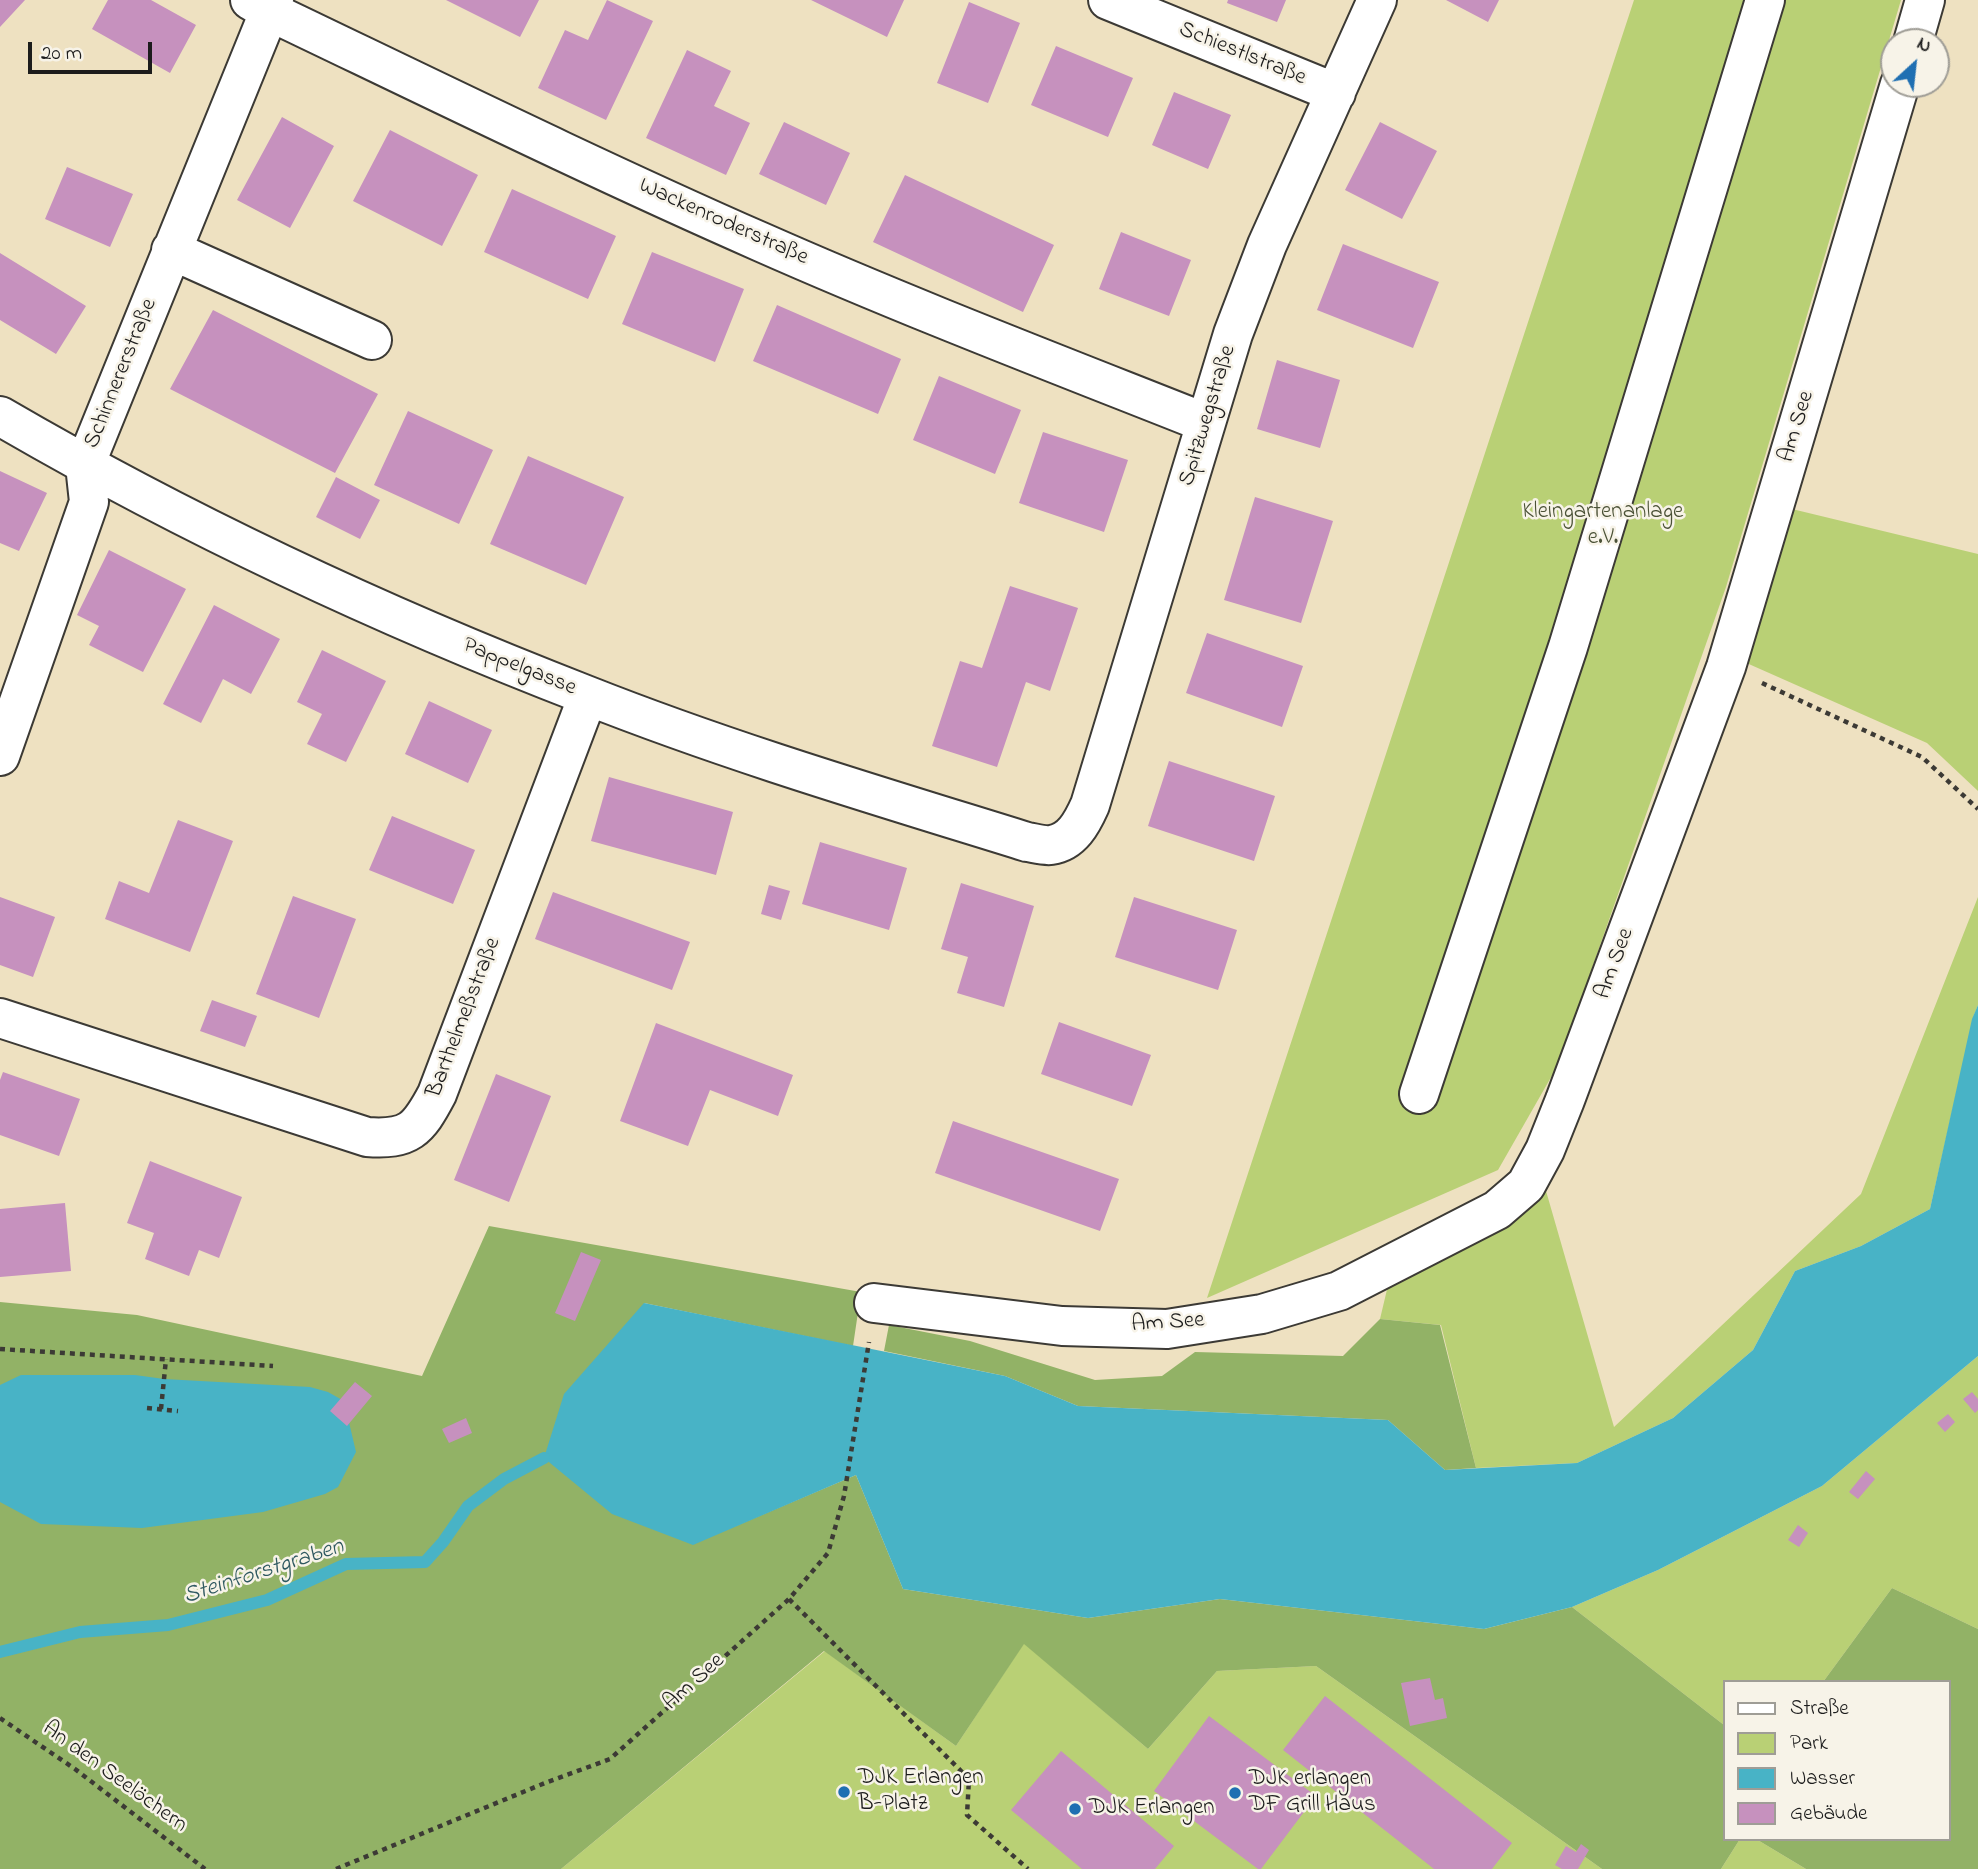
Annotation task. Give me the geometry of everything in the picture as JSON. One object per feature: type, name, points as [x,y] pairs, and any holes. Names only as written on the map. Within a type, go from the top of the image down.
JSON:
[{"type":"street","name":"Schiestlstraße","points":[[1108,0],[1336,93]]},
{"type":"street","name":"Spitzwegstraße","points":[[1066,839],[1081,825],[1090,805],[1233,334],[1267,245],[1377,0]]},
{"type":"street","points":[[1419,1094],[1568,647],[1765,0]]},
{"type":"street","points":[[1917,28],[1925,0]]},
{"type":"street","name":"Schinnererstraße","points":[[0,756],[89,502],[85,466],[172,250],[264,4]]},
{"type":"street","name":"Wackenroderstraße","points":[[264,4],[516,130],[762,242],[981,334],[1206,423]]},
{"type":"street","name":"Am See","points":[[872,1319],[1167,1329],[1262,1314],[1339,1291],[1497,1210],[1526,1185],[1545,1150],[1565,1100],[1726,667],[1896,98]]},
{"type":"street","points":[[172,250],[372,340]]},
{"type":"street","name":"Pappelgasse","points":[[0,416],[85,466],[296,572],[457,643],[588,696],[803,772],[1027,842],[1050,845],[1066,839]]},
{"type":"street","name":"Barthelmeßstraße","points":[[1,1021],[367,1138],[387,1139],[406,1134],[424,1118],[437,1094],[588,696]]},
{"type":"path","points":[[1726,667],[1922,757],[1978,808]]},
{"type":"path","name":"Am See","points":[[335,1869],[610,1759],[789,1599],[828,1553],[844,1496],[872,1319]]},
{"type":"path","points":[[0,1349],[273,1366]]},
{"type":"path","points":[[162,1409],[166,1359]]},
{"type":"path","points":[[146,1408],[177,1410]]},
{"type":"path","points":[[789,1599],[968,1779],[967,1815],[1028,1869]]},
{"type":"path","name":"An den Seelöchern","points":[[0,1718],[75,1769],[205,1869]]},
{"type":"green space","name":"Kleingartenanlage e.V.","points":[[1634,0],[1901,0],[1893,28],[1880,28],[1880,70],[1726,587],[1558,1065],[1498,1170],[1207,1298]]},
{"type":"green space","points":[[1792,509],[1978,554],[1978,791],[1927,743],[1742,661]]},
{"type":"green space","points":[[1978,897],[1978,1005],[1930,1209],[1861,1246],[1795,1271],[1753,1350],[1673,1418],[1577,1463],[1476,1468],[1441,1325],[1380,1319],[1390,1277],[1542,1177],[1614,1427],[1861,1194]]},
{"type":"green space","points":[[489,1226],[861,1292],[853,1346],[644,1303],[693,1544],[856,1475],[903,1589],[1088,1618],[1220,1599],[1484,1629],[1572,1607],[1722,1723],[1722,1841],[1739,1841],[1721,1869],[1602,1869],[1316,1666],[1217,1671],[1148,1749],[1024,1644],[956,1746],[824,1651],[561,1869],[0,1869],[0,1302],[137,1315],[422,1376]]},
{"type":"green space","points":[[1380,1319],[1440,1325],[1476,1468],[1445,1470],[1388,1420],[1078,1406],[1005,1376],[884,1351],[889,1325],[970,1341],[1095,1380],[1162,1376],[1195,1352],[1343,1356]]},
{"type":"green space","points":[[1978,1356],[1978,1629],[1892,1588],[1824,1680],[1722,1680],[1722,1723],[1572,1607],[1658,1570],[1822,1486]]},
{"type":"green space","points":[[1892,1588],[1978,1629],[1978,1869],[1806,1869],[1759,1841],[1950,1841],[1950,1680],[1824,1680]]},
{"type":"green space","name":"DJK Erlangen","points":[[1024,1643],[1148,1749],[1217,1671],[1316,1666],[1602,1869],[561,1869],[825,1651],[956,1746]]},
{"type":"green space","points":[[1739,1841],[1759,1841],[1806,1869],[1721,1869]]},
{"type":"water","points":[[1978,1005],[1978,1356],[1822,1486],[1658,1570],[1572,1607],[1484,1629],[1220,1599],[1088,1618],[903,1589],[856,1475],[693,1545],[612,1514],[544,1458],[564,1394],[644,1303],[1005,1376],[1078,1406],[1388,1420],[1445,1470],[1577,1463],[1673,1418],[1753,1350],[1795,1271],[1861,1246],[1930,1209],[1972,1019]]},
{"type":"water","points":[[21,1375],[135,1375],[310,1387],[328,1392],[344,1401],[356,1452],[338,1487],[325,1494],[263,1512],[142,1528],[41,1524],[0,1502],[0,1385]]},
{"type":"building","points":[[0,0],[25,0],[0,27]]},
{"type":"building","points":[[108,0],[151,0],[196,25],[170,73],[92,29]]},
{"type":"building","points":[[446,0],[539,0],[520,37]]},
{"type":"building","points":[[607,0],[653,21],[606,120],[538,88],[565,30],[588,40]]},
{"type":"building","points":[[811,0],[904,0],[887,37]]},
{"type":"building","points":[[1228,0],[1286,0],[1277,22],[1227,3]]},
{"type":"building","points":[[1446,0],[1499,0],[1488,22]]},
{"type":"building","points":[[969,2],[1020,23],[988,103],[937,83]]},
{"type":"building","points":[[1056,46],[1133,78],[1108,137],[1031,105]]},
{"type":"building","points":[[687,50],[731,71],[714,106],[750,123],[726,175],[646,138]]},
{"type":"building","points":[[1174,92],[1231,115],[1208,169],[1152,145]]},
{"type":"building","points":[[282,117],[334,146],[290,228],[237,200]]},
{"type":"building","points":[[784,122],[850,153],[826,205],[759,174]]},
{"type":"building","points":[[1380,122],[1437,151],[1402,219],[1345,190]]},
{"type":"building","points":[[390,130],[478,175],[442,246],[353,201]]},
{"type":"building","points":[[67,167],[133,194],[110,247],[45,219]]},
{"type":"building","points":[[905,175],[1054,245],[1023,312],[873,242]]},
{"type":"building","points":[[512,189],[616,236],[588,299],[484,252]]},
{"type":"building","points":[[1121,232],[1191,260],[1169,316],[1099,289]]},
{"type":"building","points":[[1343,244],[1439,282],[1413,348],[1317,310]]},
{"type":"building","points":[[652,252],[744,289],[715,362],[622,324]]},
{"type":"building","points":[[0,253],[86,306],[56,354],[0,320]]},
{"type":"building","points":[[777,305],[901,359],[878,414],[753,361]]},
{"type":"building","points":[[213,310],[378,394],[335,473],[170,389]]},
{"type":"building","points":[[1277,360],[1340,380],[1320,448],[1257,429]]},
{"type":"building","points":[[939,376],[1021,410],[995,474],[913,440]]},
{"type":"building","points":[[408,411],[493,450],[459,524],[374,485]]},
{"type":"building","points":[[1043,432],[1128,460],[1104,532],[1019,503]]},
{"type":"building","points":[[528,456],[624,497],[586,585],[490,544]]},
{"type":"building","points":[[0,471],[47,493],[19,551],[0,543]]},
{"type":"building","points":[[336,477],[380,500],[360,539],[316,517]]},
{"type":"building","points":[[1255,497],[1333,521],[1301,623],[1224,600]]},
{"type":"building","points":[[109,550],[186,589],[143,672],[89,645],[99,626],[77,615]]},
{"type":"building","points":[[1010,586],[1078,608],[1050,691],[1026,682],[997,767],[932,746],[960,661],[982,668]]},
{"type":"building","points":[[214,605],[280,639],[251,694],[223,679],[201,723],[163,704]]},
{"type":"building","points":[[1207,633],[1303,666],[1282,727],[1186,693]]},
{"type":"building","points":[[322,650],[386,681],[346,762],[307,744],[322,714],[297,702]]},
{"type":"building","points":[[429,701],[492,730],[468,783],[405,754]]},
{"type":"building","points":[[1169,761],[1275,796],[1254,861],[1148,826]]},
{"type":"building","points":[[609,777],[733,812],[716,875],[591,841]]},
{"type":"building","points":[[392,816],[475,850],[453,904],[369,870]]},
{"type":"building","points":[[178,820],[233,841],[190,952],[105,919],[119,881],[149,893]]},
{"type":"building","points":[[820,842],[907,868],[889,930],[802,904]]},
{"type":"building","points":[[961,883],[1034,906],[1004,1007],[957,993],[968,957],[941,949]]},
{"type":"building","points":[[769,885],[790,891],[781,920],[761,914]]},
{"type":"building","points":[[553,892],[690,942],[672,990],[535,939]]},
{"type":"building","points":[[293,896],[356,919],[319,1018],[256,994]]},
{"type":"building","points":[[0,897],[55,917],[33,977],[0,965]]},
{"type":"building","points":[[1134,897],[1237,930],[1218,990],[1115,957]]},
{"type":"building","points":[[212,1000],[257,1016],[245,1047],[200,1031]]},
{"type":"building","points":[[1059,1022],[1151,1055],[1132,1106],[1041,1074]]},
{"type":"building","points":[[656,1023],[793,1075],[778,1116],[710,1090],[688,1146],[620,1121]]},
{"type":"building","points":[[3,1072],[80,1099],[59,1156],[0,1135],[0,1080]]},
{"type":"building","points":[[496,1074],[551,1096],[509,1202],[454,1180]]},
{"type":"building","points":[[953,1121],[1119,1179],[1100,1231],[935,1173]]},
{"type":"building","points":[[150,1161],[242,1197],[219,1258],[199,1250],[189,1276],[145,1259],[154,1233],[127,1223]]},
{"type":"building","points":[[65,1203],[71,1271],[0,1277],[0,1209]]},
{"type":"building","points":[[581,1252],[601,1260],[575,1321],[555,1313]]},
{"type":"building","points":[[355,1382],[372,1396],[347,1426],[330,1411]]},
{"type":"building","points":[[1972,1392],[1978,1399],[1978,1410],[1975,1413],[1963,1399]]},
{"type":"building","points":[[1948,1414],[1955,1422],[1945,1432],[1937,1423]]},
{"type":"building","points":[[466,1418],[472,1433],[449,1443],[442,1429]]},
{"type":"building","points":[[1866,1471],[1875,1479],[1858,1499],[1849,1492]]},
{"type":"building","points":[[1798,1525],[1808,1533],[1799,1547],[1788,1540]]},
{"type":"building","points":[[1430,1678],[1435,1700],[1443,1698],[1447,1718],[1410,1726],[1401,1683]]},
{"type":"building","points":[[1325,1696],[1512,1843],[1492,1869],[1434,1869],[1283,1750]]},
{"type":"building","name":"DJK erlangen DF Grill Haus","points":[[1209,1716],[1316,1796],[1261,1869],[1154,1791]]},
{"type":"building","points":[[1061,1751],[1174,1846],[1155,1869],[1082,1869],[1011,1810]]},
{"type":"building","points":[[1581,1844],[1589,1850],[1578,1869],[1562,1869],[1555,1865],[1566,1846],[1576,1852]]},
{"type":"waterway","name":"Steinforstgraben","points":[[0,1652],[80,1632],[168,1625],[267,1600],[346,1564],[425,1562],[468,1506],[504,1479],[544,1458]]},
{"type":"place","name":"DJK Erlangen B-Platz","points":[[844,1792]]},
{"type":"place","name":"DJK erlangen DF Grill Haus","points":[[1235,1793]]},
{"type":"place","name":"DJK Erlangen","points":[[1075,1809]]}]
